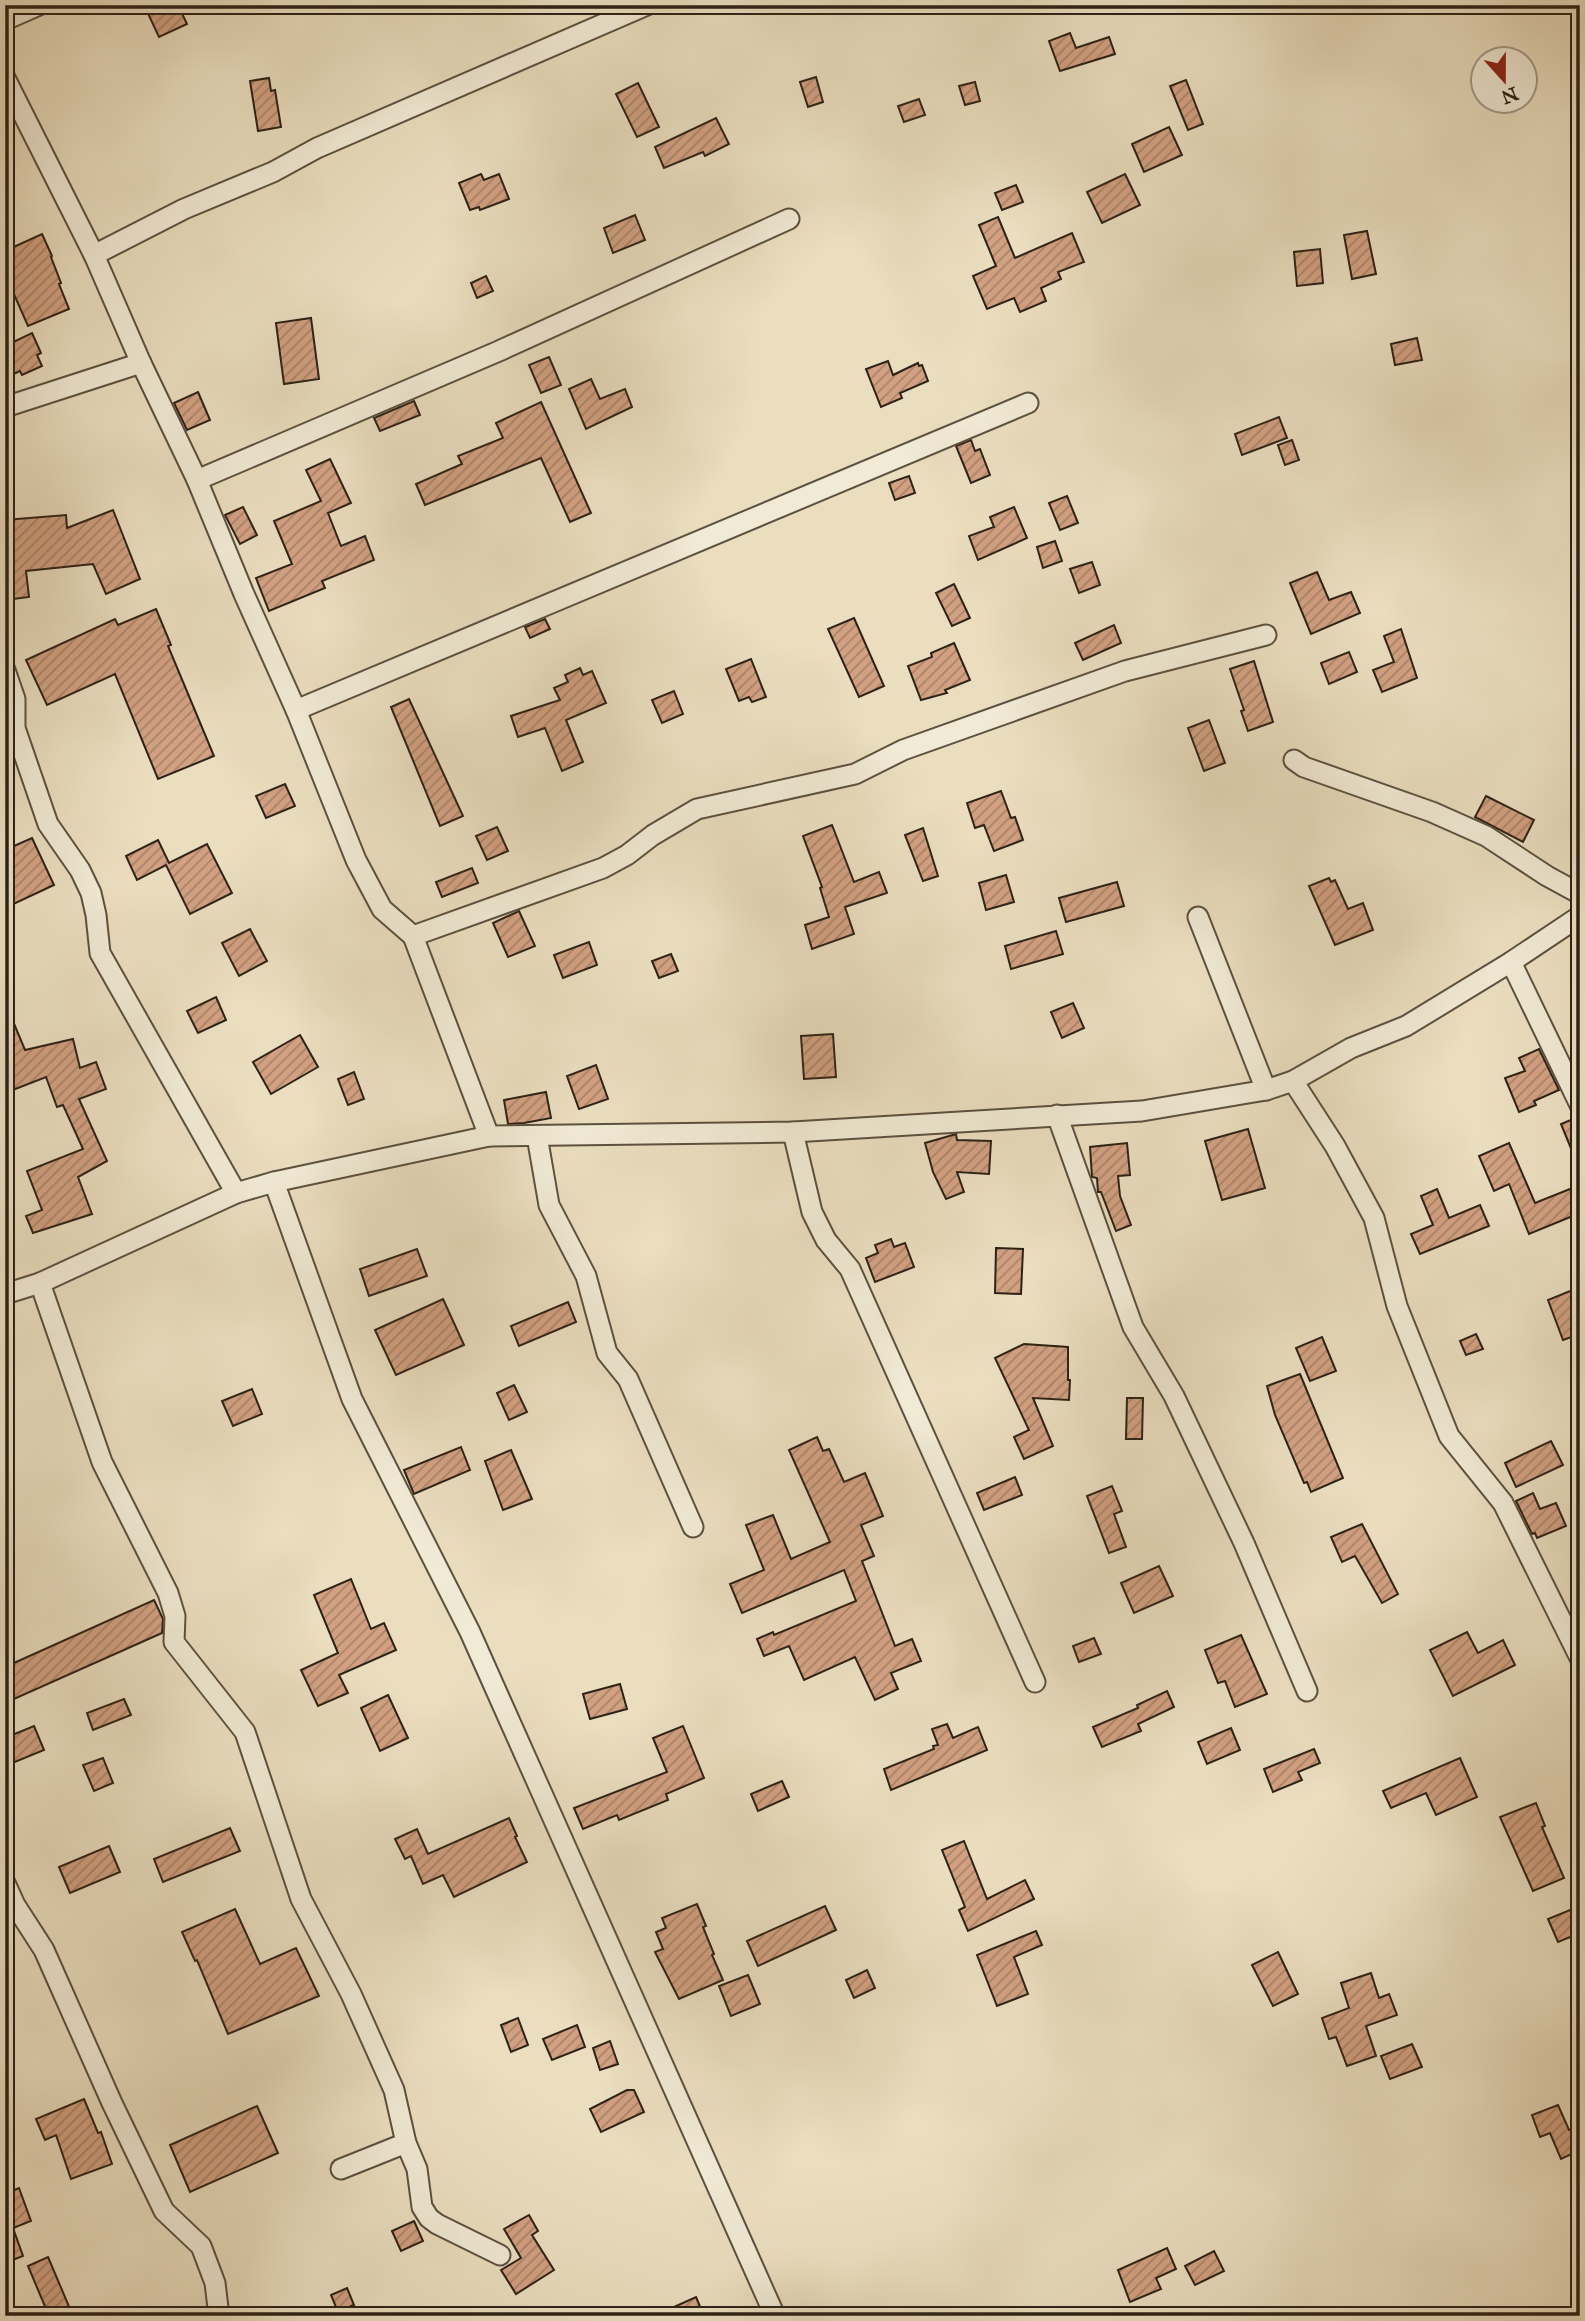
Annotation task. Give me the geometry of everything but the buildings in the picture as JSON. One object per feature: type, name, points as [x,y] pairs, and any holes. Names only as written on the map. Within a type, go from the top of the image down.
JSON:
[{"type":"street","points":[[5,20],[39,5]]},
{"type":"street","points":[[94,255],[184,209],[273,172],[317,148],[647,5]]},
{"type":"street","points":[[5,78],[94,255],[141,363],[197,480],[296,710],[356,860],[382,909],[413,936],[489,1136]]},
{"type":"street","points":[[197,480],[499,351],[789,219]]},
{"type":"street","points":[[5,407],[141,363]]},
{"type":"street","points":[[296,710],[1028,403]]},
{"type":"street","points":[[413,936],[543,892],[603,868],[697,809],[855,774],[903,750],[1125,671],[1266,635]]},
{"type":"street","points":[[5,670],[15,699],[15,728],[48,824],[80,870],[91,893],[100,953],[236,1193]]},
{"type":"street","points":[[1294,760],[1304,767],[1432,812],[1486,836],[1580,894]]},
{"type":"street","points":[[6,1291],[40,1283],[236,1193],[274,1182],[489,1136],[793,1132],[1142,1111],[1266,1090],[1293,1081],[1351,1048],[1406,1026],[1580,916]]},
{"type":"street","points":[[1198,917],[1266,1090]]},
{"type":"street","points":[[1511,962],[1580,1105]]},
{"type":"street","points":[[1293,1081],[1335,1146],[1374,1218],[1397,1306],[1449,1436],[1503,1503],[1580,1658]]},
{"type":"street","points":[[1057,1115],[1133,1327],[1174,1396],[1244,1543],[1307,1691]]},
{"type":"street","points":[[793,1132],[812,1212],[826,1240],[850,1269],[1035,1682]]},
{"type":"street","points":[[537,1136],[549,1205],[586,1276],[607,1353],[628,1379],[693,1527]]},
{"type":"street","points":[[274,1182],[352,1399],[470,1632],[775,2316]]},
{"type":"street","points":[[40,1283],[102,1462],[168,1593],[175,1616],[174,1642],[245,1732],[301,1899],[351,1994],[394,2090],[406,2143],[417,2169],[422,2207],[437,2224],[500,2255]]},
{"type":"street","points":[[5,1882],[15,1905],[44,1950],[129,2140],[164,2211],[201,2246],[215,2283],[219,2316]]},
{"type":"street","points":[[341,2169],[406,2143]]}]
